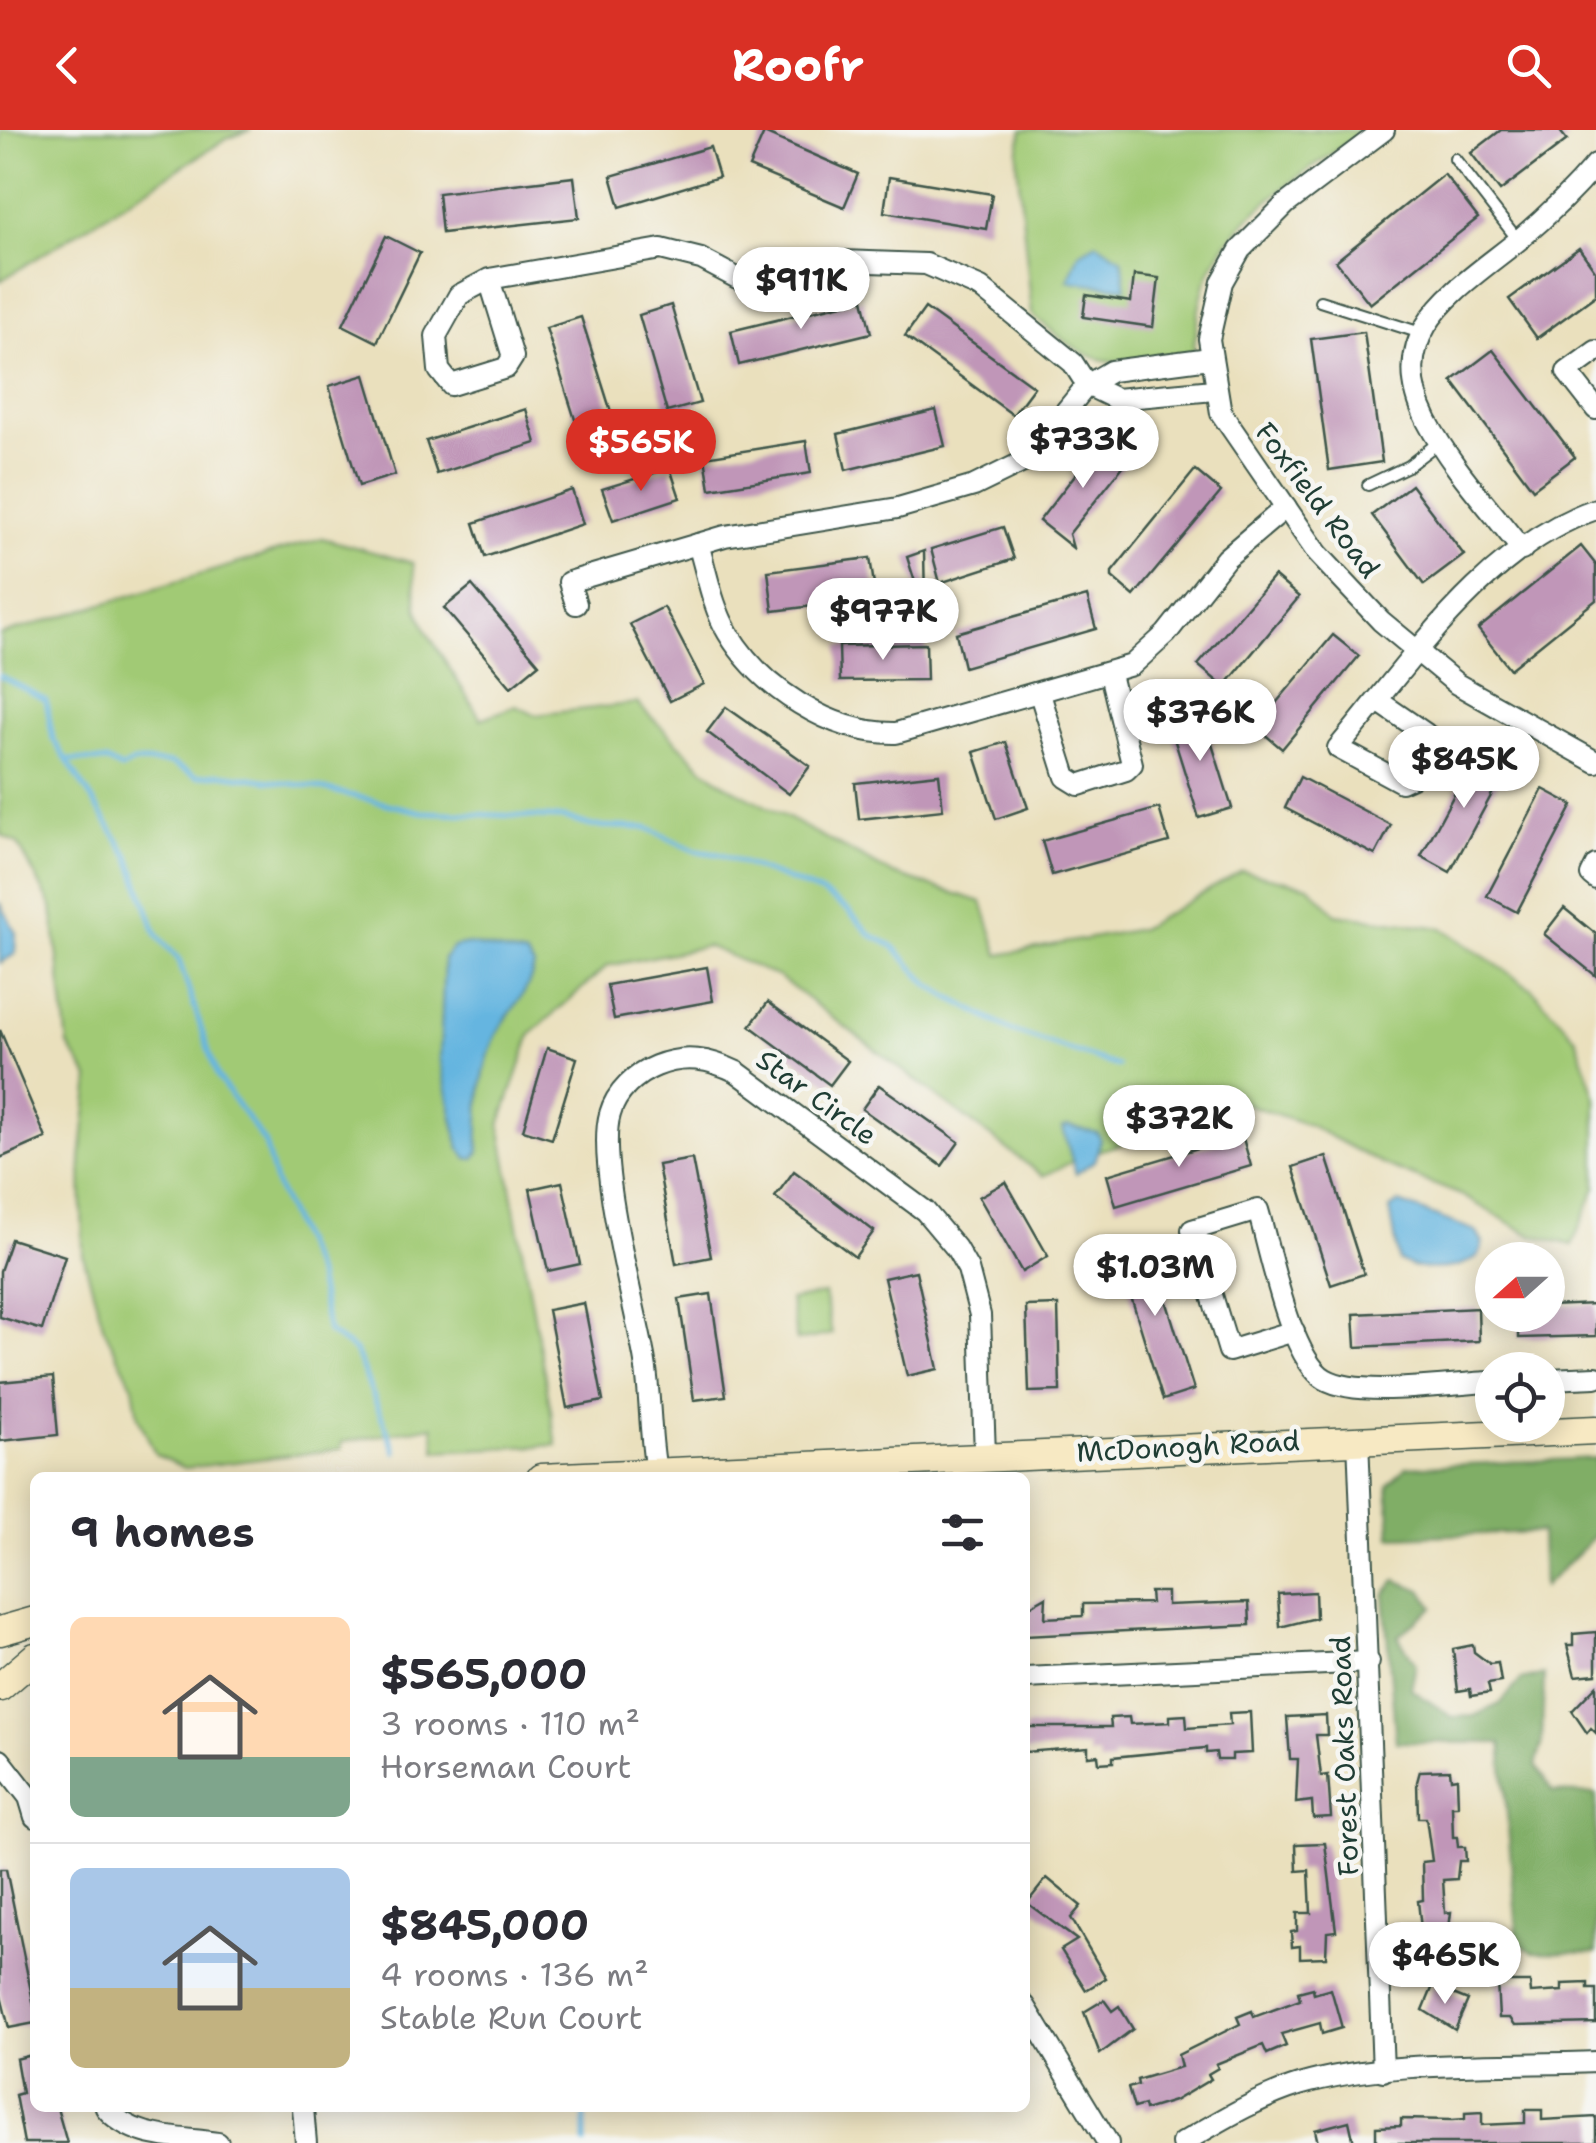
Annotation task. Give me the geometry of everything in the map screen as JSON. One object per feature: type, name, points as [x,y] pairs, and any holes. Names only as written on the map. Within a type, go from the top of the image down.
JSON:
[{"type":"main road","name":"McDonogh Road","points":[[640,1472],[1596,1430]]},
{"type":"main road","points":[[0,1631],[30,1622]]},
{"type":"main road","points":[[0,1687],[30,1661]]},
{"type":"street","name":"Foxfield Road","points":[[1384,130],[1286,204],[1240,250],[1222,282],[1212,315],[1210,358],[1214,390],[1232,435],[1350,592],[1457,684],[1596,762]]},
{"type":"street","points":[[1522,550],[1439,442],[1418,402],[1415,349],[1444,300],[1518,240],[1596,164]]},
{"type":"street","points":[[489,279],[513,357],[506,368],[451,386],[442,378],[436,353],[442,320],[459,295],[489,279],[661,248],[701,259],[737,278],[758,281],[841,261],[926,264],[981,288],[1073,363],[1087,385],[1116,398],[1214,390]]},
{"type":"street","points":[[1596,351],[1567,372],[1596,409]]},
{"type":"street","points":[[576,604],[569,582],[758,528],[898,508],[993,478],[1025,461],[1087,385],[1111,371],[1210,358]]},
{"type":"street","points":[[698,544],[717,609],[754,667],[828,720],[872,733],[896,733],[1110,674],[1149,652],[1206,578],[1286,507]]},
{"type":"street","points":[[1378,700],[1418,652],[1522,550],[1596,509]]},
{"type":"street","points":[[1040,694],[1066,777],[1078,785],[1126,770],[1132,764],[1110,674]]},
{"type":"street","points":[[1596,865],[1590,875],[1596,879]]},
{"type":"street","name":"Star Circle","points":[[656,1471],[648,1380],[609,1171],[606,1131],[610,1111],[633,1080],[681,1058],[716,1062],[737,1072],[941,1227],[968,1268],[980,1316],[985,1455]]},
{"type":"street","points":[[1294,1331],[1229,1350],[1192,1230],[1258,1210],[1294,1331],[1309,1365],[1324,1378],[1342,1385],[1475,1382]]},
{"type":"street","points":[[1565,1378],[1596,1377]]},
{"type":"street","name":"Forest Oaks Road","points":[[1358,1439],[1384,2071]]},
{"type":"street","points":[[1030,1678],[1369,1662]]},
{"type":"street","points":[[0,1760],[30,1800]]},
{"type":"street","points":[[1030,2014],[1108,2143]]},
{"type":"street","points":[[1182,2143],[1260,2100],[1301,2084],[1384,2071],[1596,2062]]},
{"type":"street","points":[[109,2112],[139,2131],[218,2143]]},
{"type":"street","points":[[304,2112],[306,2143]]},
{"type":"lane","points":[[1454,159],[1518,240]]},
{"type":"lane","points":[[1320,301],[1421,333]]},
{"type":"lane","points":[[1368,485],[1408,466],[1439,442]]},
{"type":"green space","points":[[0,130],[251,130],[228,138],[0,281]]},
{"type":"green space","points":[[1022,130],[1365,130],[1282,189],[1227,242],[1205,284],[1193,353],[1122,361],[1090,356],[1032,314],[1017,161]]},
{"type":"green space","points":[[322,538],[413,563],[417,608],[427,632],[481,719],[516,706],[535,715],[637,703],[704,769],[726,785],[893,874],[982,902],[999,955],[1140,929],[1242,871],[1309,886],[1336,914],[1442,928],[1532,989],[1576,1038],[1596,1098],[1596,1187],[1572,1245],[1531,1235],[1461,1195],[1384,1165],[1309,1125],[1216,1094],[1217,1115],[1088,1154],[1043,1176],[779,977],[707,946],[607,966],[531,1034],[500,1125],[557,1445],[436,1451],[433,1426],[342,1442],[342,1449],[185,1468],[156,1455],[138,1417],[133,1386],[104,1328],[83,1255],[81,1160],[90,1079],[68,1045],[52,907],[18,844],[0,834],[0,635]]},
{"type":"green space","points":[[824,1294],[832,1334],[797,1341],[790,1300]]},
{"type":"green space","points":[[1596,1458],[1596,1535],[1543,1587],[1541,1532],[1391,1537],[1388,1485],[1406,1467]]},
{"type":"green space","points":[[1396,1580],[1422,1590],[1433,1607],[1398,1636],[1416,1665],[1411,1689],[1452,1717],[1474,1716],[1500,1704],[1521,1680],[1544,1675],[1542,1741],[1536,1766],[1553,1792],[1596,1794],[1596,1953],[1533,1952],[1518,1943],[1501,1743],[1396,1742],[1384,1595]]},
{"type":"water","points":[[1097,243],[1122,259],[1126,288],[1068,281],[1079,253]]},
{"type":"water","points":[[0,902],[16,933],[15,954],[0,963]]},
{"type":"water","points":[[469,944],[526,956],[534,966],[488,1058],[480,1105],[479,1152],[474,1159],[467,1158],[460,1149],[440,1059],[444,958],[453,947]]},
{"type":"water","points":[[1063,1128],[1098,1133],[1101,1140],[1094,1161],[1076,1174]]},
{"type":"water","points":[[1399,1203],[1476,1231],[1482,1242],[1475,1242],[1475,1258],[1462,1264],[1440,1268],[1408,1265],[1399,1261],[1390,1209]]},
{"type":"building","points":[[1501,130],[1559,130],[1567,140],[1500,191],[1471,153]]},
{"type":"building","points":[[764,133],[858,174],[844,207],[749,167]]},
{"type":"building","points":[[710,147],[719,177],[620,207],[611,176]]},
{"type":"building","points":[[1444,174],[1478,218],[1370,304],[1336,261]]},
{"type":"building","points":[[574,177],[579,218],[442,233],[438,193]]},
{"type":"building","points":[[889,177],[992,194],[986,229],[884,212]]},
{"type":"building","points":[[386,236],[420,253],[377,342],[343,325]]},
{"type":"building","points":[[1579,248],[1596,272],[1596,295],[1537,338],[1509,299]]},
{"type":"building","points":[[1134,275],[1159,278],[1153,327],[1083,317],[1086,295],[1131,302]]},
{"type":"building","points":[[863,299],[871,333],[739,365],[731,331]]},
{"type":"building","points":[[671,305],[700,403],[667,412],[639,315]]},
{"type":"building","points":[[925,308],[1034,387],[1013,415],[905,336]]},
{"type":"building","points":[[581,317],[612,415],[577,426],[546,328]]},
{"type":"building","points":[[1364,332],[1382,462],[1329,470],[1311,339]]},
{"type":"building","points":[[1493,350],[1575,457],[1533,489],[1452,381]]},
{"type":"building","points":[[365,375],[395,475],[359,486],[329,386]]},
{"type":"building","points":[[526,409],[536,443],[437,474],[426,441]]},
{"type":"building","points":[[936,410],[945,446],[846,470],[838,434]]},
{"type":"building","points":[[1102,440],[1128,460],[1069,534],[1073,548],[1039,521]]},
{"type":"building","points":[[806,441],[811,473],[710,489],[705,457]]},
{"type":"building","points":[[670,468],[680,498],[613,520],[602,489]]},
{"type":"building","points":[[1195,470],[1221,492],[1134,596],[1112,577],[1112,572]]},
{"type":"building","points":[[1411,485],[1464,555],[1424,585],[1372,515]]},
{"type":"building","points":[[572,490],[583,524],[485,557],[474,523]]},
{"type":"building","points":[[1003,527],[1014,559],[940,583],[931,549]]},
{"type":"building","points":[[1581,546],[1596,565],[1596,600],[1510,669],[1478,629]]},
{"type":"building","points":[[924,551],[925,603],[922,604],[907,557]]},
{"type":"building","points":[[870,558],[876,598],[773,611],[768,571]]},
{"type":"building","points":[[1274,576],[1299,597],[1224,687],[1198,665]]},
{"type":"building","points":[[472,585],[539,664],[511,687],[444,608]]},
{"type":"building","points":[[1087,596],[1096,629],[964,667],[956,633]]},
{"type":"building","points":[[664,607],[704,684],[670,701],[630,624]]},
{"type":"building","points":[[1333,635],[1359,656],[1282,749],[1256,727]]},
{"type":"building","points":[[926,644],[927,680],[840,681],[839,646]]},
{"type":"building","points":[[726,707],[810,766],[789,794],[707,732]]},
{"type":"building","points":[[1201,709],[1232,808],[1199,818],[1168,719]]},
{"type":"building","points":[[1006,742],[1028,808],[996,819],[974,752]]},
{"type":"building","points":[[1478,750],[1507,766],[1450,872],[1421,856]]},
{"type":"building","points":[[939,774],[943,810],[859,819],[855,783]]},
{"type":"building","points":[[1300,777],[1391,825],[1375,855],[1285,808]]},
{"type":"building","points":[[1543,789],[1573,805],[1517,912],[1487,896]]},
{"type":"building","points":[[1159,808],[1169,842],[1052,875],[1042,841]]},
{"type":"building","points":[[1564,908],[1596,934],[1596,976],[1544,934]]},
{"type":"building","points":[[707,967],[713,1001],[614,1019],[607,985]]},
{"type":"building","points":[[768,1002],[848,1061],[830,1085],[750,1026]]},
{"type":"building","points":[[0,1030],[46,1138],[0,1158]]},
{"type":"building","points":[[547,1048],[577,1058],[552,1139],[523,1130]]},
{"type":"building","points":[[879,1085],[959,1142],[942,1166],[862,1109]]},
{"type":"building","points":[[1242,1135],[1251,1166],[1116,1206],[1107,1175]]},
{"type":"building","points":[[1326,1156],[1364,1274],[1331,1285],[1293,1167]]},
{"type":"building","points":[[692,1159],[711,1257],[676,1264],[658,1165]]},
{"type":"building","points":[[794,1171],[874,1231],[855,1257],[775,1197]]},
{"type":"building","points":[[562,1182],[580,1264],[548,1271],[530,1189]]},
{"type":"building","points":[[1006,1182],[1048,1256],[1022,1272],[979,1197]]},
{"type":"building","points":[[11,1239],[65,1256],[42,1330],[0,1317],[0,1271]]},
{"type":"building","points":[[1147,1239],[1194,1390],[1163,1400],[1116,1248]]},
{"type":"building","points":[[916,1271],[938,1369],[907,1376],[884,1278]]},
{"type":"building","points":[[711,1294],[726,1396],[694,1400],[679,1299]]},
{"type":"building","points":[[584,1303],[603,1401],[567,1408],[548,1310]]},
{"type":"building","points":[[1596,1304],[1596,1336],[1519,1338],[1519,1332],[1565,1332],[1565,1305]]},
{"type":"building","points":[[1058,1305],[1060,1391],[1029,1392],[1026,1306]]},
{"type":"building","points":[[1475,1308],[1479,1341],[1356,1347],[1354,1314]]},
{"type":"building","points":[[53,1377],[58,1435],[0,1441],[0,1382]]},
{"type":"building","points":[[1150,1592],[1167,1592],[1167,1605],[1249,1602],[1250,1625],[1030,1636],[1030,1606],[1046,1597],[1045,1618],[1083,1616],[1083,1604],[1151,1603]]},
{"type":"building","points":[[1315,1592],[1316,1618],[1280,1627],[1278,1594]]},
{"type":"building","points":[[1596,1632],[1596,1674],[1575,1676],[1567,1645],[1573,1645],[1573,1634]]},
{"type":"building","points":[[1473,1645],[1474,1652],[1490,1664],[1498,1663],[1501,1682],[1488,1684],[1490,1693],[1471,1696],[1470,1689],[1458,1691],[1453,1649]]},
{"type":"building","points":[[1596,1686],[1596,1733],[1591,1728],[1587,1733],[1572,1711]]},
{"type":"building","points":[[1250,1712],[1252,1753],[1232,1754],[1232,1760],[1217,1760],[1216,1752],[1206,1753],[1206,1748],[1113,1757],[1113,1762],[1099,1763],[1098,1755],[1088,1756],[1088,1747],[1030,1752],[1030,1727],[1111,1727],[1110,1718],[1129,1717],[1130,1724],[1170,1722],[1170,1716],[1186,1715],[1187,1728],[1230,1725],[1229,1713]]},
{"type":"building","points":[[1326,1715],[1327,1735],[1316,1735],[1321,1776],[1328,1775],[1331,1817],[1313,1818],[1312,1801],[1296,1803],[1298,1759],[1290,1759],[1287,1717]]},
{"type":"building","points":[[1450,1770],[1451,1779],[1457,1778],[1458,1806],[1452,1806],[1453,1837],[1457,1837],[1458,1847],[1465,1847],[1466,1861],[1459,1861],[1457,1879],[1443,1880],[1445,1913],[1451,1912],[1447,1945],[1423,1947],[1418,1901],[1423,1900],[1422,1862],[1432,1861],[1426,1818],[1418,1818],[1417,1782],[1420,1771]]},
{"type":"building","points":[[1325,1843],[1336,1931],[1327,1932],[1326,1957],[1300,1958],[1300,1946],[1292,1947],[1291,1932],[1297,1931],[1297,1913],[1311,1913],[1309,1870],[1297,1871],[1296,1844]]},
{"type":"building","points":[[0,1869],[6,1869],[30,1987],[30,2024],[9,2028],[0,1992]]},
{"type":"building","points":[[1047,1878],[1081,1906],[1071,1918],[1106,1978],[1086,1990],[1061,1950],[1077,1940],[1030,1905],[1030,1899]]},
{"type":"building","points":[[1497,1982],[1530,1982],[1531,1993],[1562,1991],[1562,1984],[1588,1983],[1588,1989],[1596,1989],[1596,2023],[1515,2025],[1510,2018],[1499,2018]]},
{"type":"building","points":[[1433,1986],[1468,2000],[1455,2030],[1423,2010]]},
{"type":"building","points":[[1313,1988],[1314,1994],[1331,1989],[1342,2028],[1322,2034],[1320,2023],[1281,2034],[1286,2046],[1267,2054],[1263,2045],[1216,2064],[1218,2068],[1208,2074],[1211,2079],[1174,2101],[1145,2110],[1144,2105],[1134,2108],[1128,2088],[1138,2085],[1137,2080],[1181,2067],[1178,2055],[1240,2024],[1237,2017],[1252,2011],[1254,2017],[1300,2000],[1298,1992]]},
{"type":"building","points":[[1104,2000],[1112,2011],[1119,2006],[1133,2029],[1100,2054],[1084,2012]]},
{"type":"building","points":[[30,2055],[30,2112],[58,2112],[67,2143],[24,2143],[15,2095],[22,2093],[16,2059]]},
{"type":"building","points":[[1525,2110],[1542,2110],[1542,2120],[1596,2117],[1596,2143],[1376,2143],[1376,2127],[1401,2126],[1401,2119],[1465,2119],[1465,2113],[1482,2112],[1482,2125],[1525,2123]]},
{"type":"building","points":[[1349,2121],[1354,2143],[1318,2143],[1315,2130]]},
{"type":"waterway","points":[[0,676],[46,700],[53,739],[130,858],[157,935],[179,960],[217,1076],[265,1143],[275,1183],[317,1277],[328,1332],[355,1351],[396,1452]]},
{"type":"waterway","points":[[68,760],[106,761],[121,769],[134,762],[170,763],[197,776],[220,774],[315,787],[422,812],[564,818],[592,826],[647,828],[696,851],[719,854],[822,893],[848,910],[871,935],[893,946],[929,985],[954,1000],[1012,1031],[1118,1066]]},
{"type":"waterway","points":[[585,2112],[585,2143]]}]
